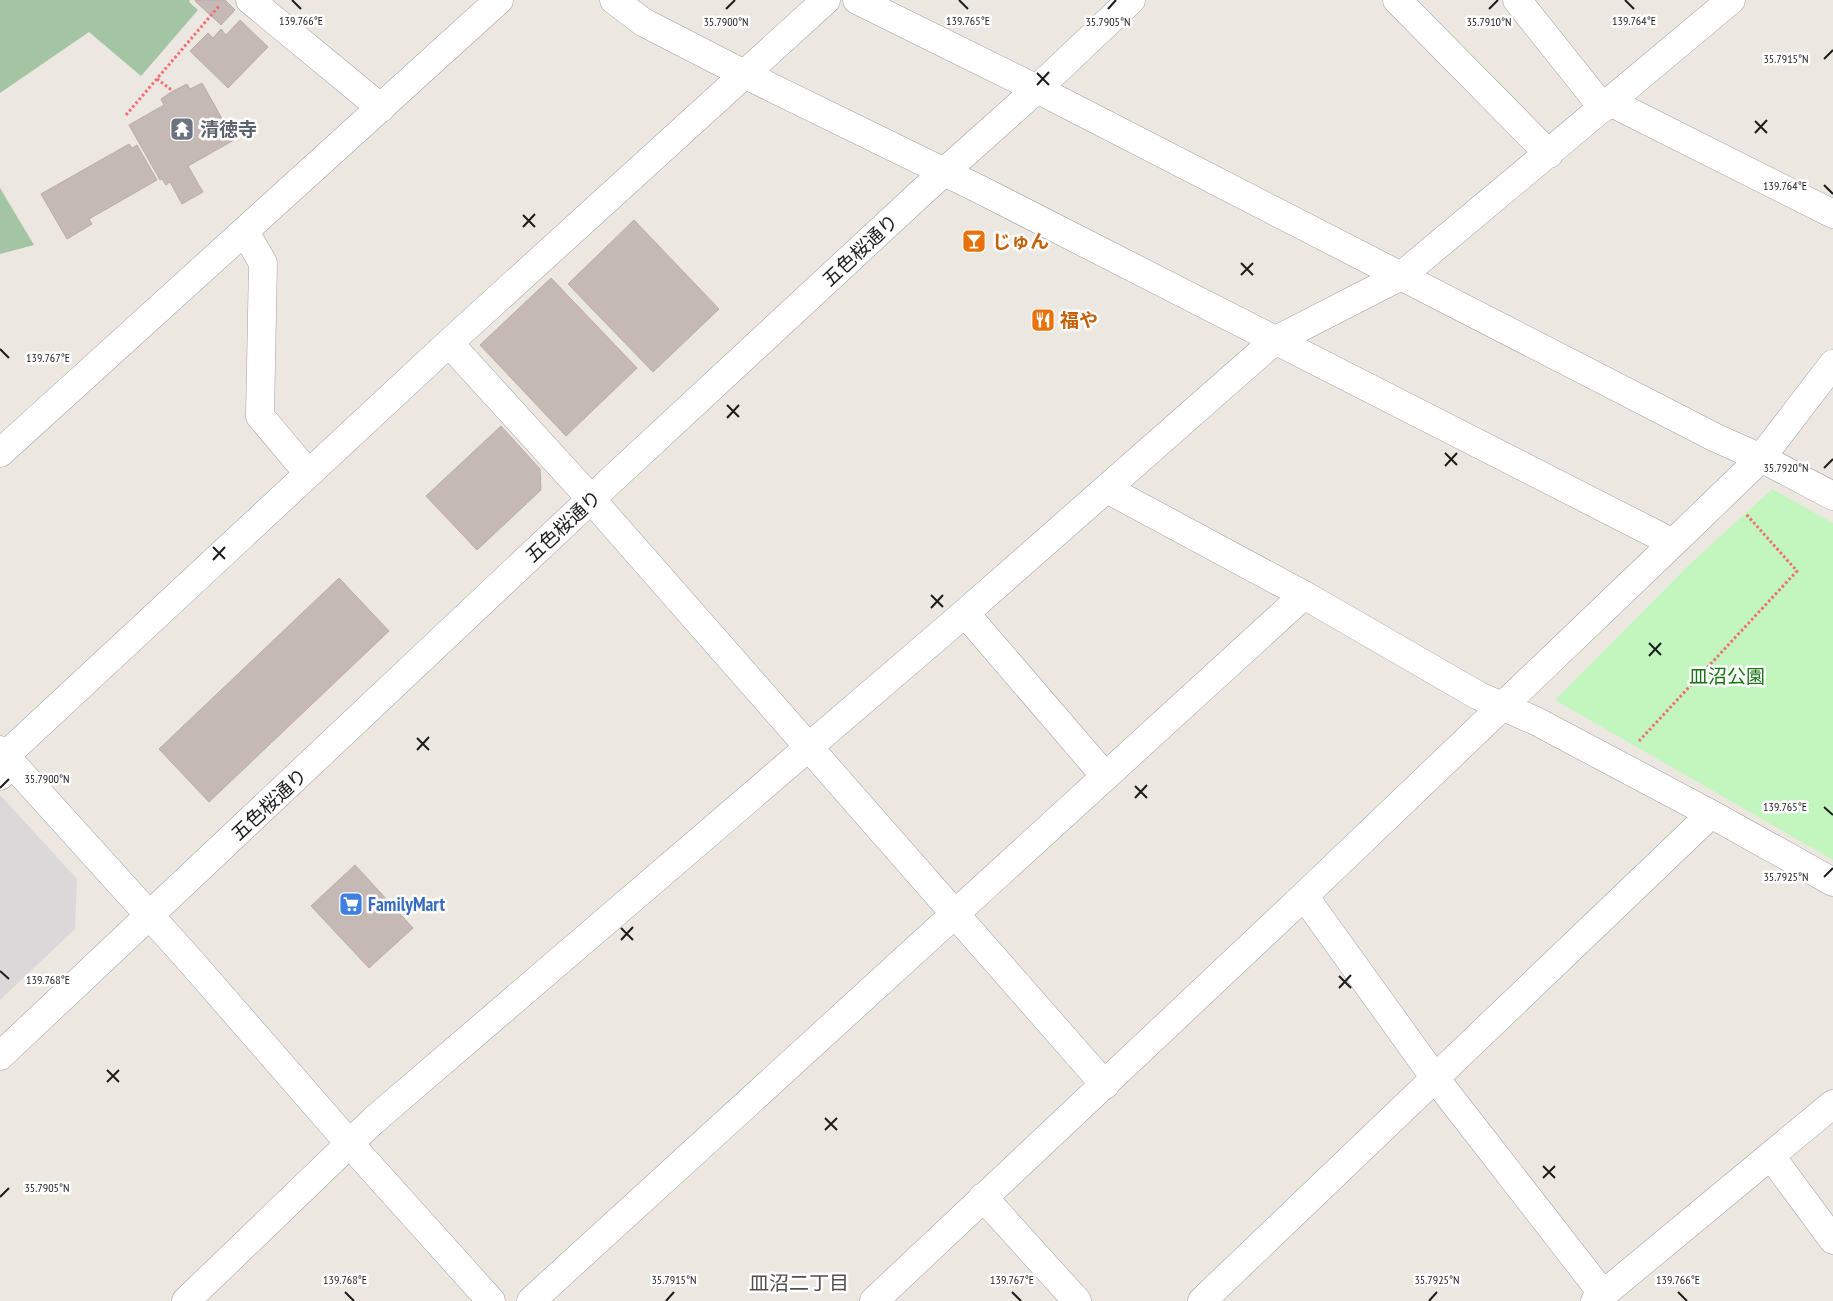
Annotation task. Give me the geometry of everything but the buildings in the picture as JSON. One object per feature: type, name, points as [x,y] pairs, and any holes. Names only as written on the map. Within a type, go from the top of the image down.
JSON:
[{"type":"street","points":[[250,0],[381,108]]},
{"type":"street","points":[[4,440],[245,232],[499,0]]},
{"type":"street","points":[[614,0],[643,22],[744,74],[944,172],[1674,543]]},
{"type":"street","points":[[491,1301],[149,916],[2,761],[308,473],[826,0]]},
{"type":"street","points":[[858,0],[1833,496]]},
{"type":"street","name":"五色桜通り","points":[[0,1056],[591,499],[1131,0]]},
{"type":"street","points":[[1397,0],[1549,154]]},
{"type":"street","points":[[1517,0],[1607,105],[1833,214]]},
{"type":"street","points":[[186,1301],[374,1120],[965,614],[1274,341],[1401,276],[1732,0]]},
{"type":"street","points":[[245,232],[263,263],[260,416],[308,473]]},
{"type":"street","points":[[449,343],[591,499],[1104,1085]]},
{"type":"street","points":[[874,1301],[1304,896],[1761,458],[1833,364]]},
{"type":"street","points":[[1107,490],[1304,595],[1479,696],[1536,721],[1618,764],[1833,882]]},
{"type":"street","points":[[531,1301],[1304,595]]},
{"type":"street","points":[[965,614],[1105,776]]},
{"type":"street","points":[[1202,1301],[1711,814]]},
{"type":"street","points":[[1304,896],[1435,1078],[1599,1298],[1833,1104]]},
{"type":"street","points":[[1771,1156],[1833,1240]]},
{"type":"street","points":[[983,1197],[1078,1301]]},
{"type":"path","points":[[126,115],[225,0]]},
{"type":"path","points":[[156,79],[173,91]]},
{"type":"path","points":[[1618,764],[1796,571],[1726,491]]},
{"type":"shaded area","points":[[0,795],[77,879],[75,929],[0,1000]]},
{"type":"green space","points":[[0,0],[190,0],[189,2],[198,10],[141,76],[89,32],[0,93]]},
{"type":"green space","points":[[0,188],[34,245],[0,254]]},
{"type":"green space","name":"皿沼公園","points":[[1772,489],[1833,523],[1833,860],[1555,700],[1690,564]]},
{"type":"place","name":"清徳寺","points":[[182,129]]},
{"type":"place","name":"じゅん","points":[[974,241]]},
{"type":"place","name":"福や","points":[[1043,320]]},
{"type":"place","name":"FamilyMart","points":[[351,904]]},
{"type":"district","name":"皿沼二丁目","points":[[799,1283]]}]
